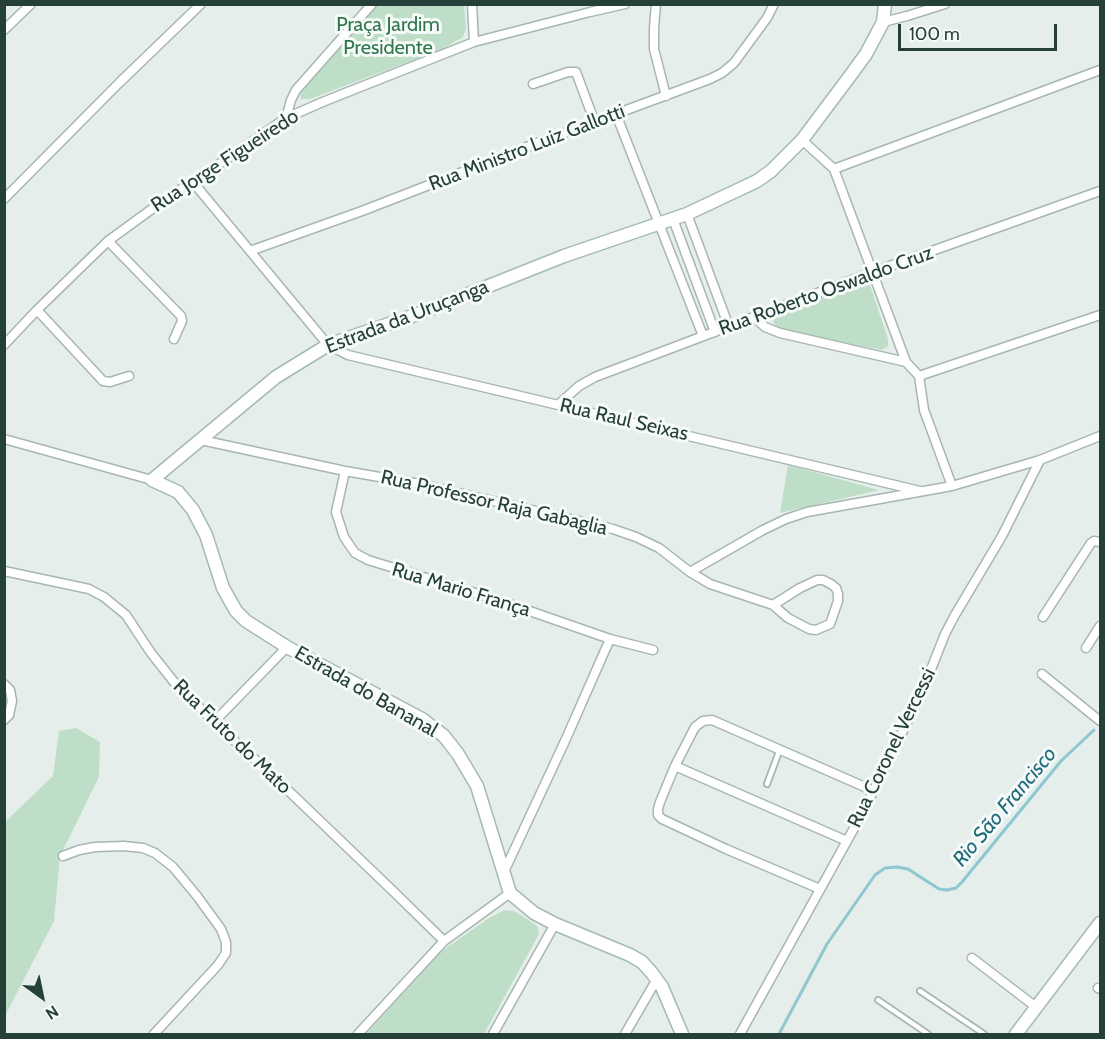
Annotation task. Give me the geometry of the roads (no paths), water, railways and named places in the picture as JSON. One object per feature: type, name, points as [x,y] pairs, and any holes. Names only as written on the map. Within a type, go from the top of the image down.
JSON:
[{"type":"street","points":[[4,30],[31,4]]},
{"type":"street","points":[[4,199],[201,4]]},
{"type":"street","points":[[286,118],[296,90],[372,4]]},
{"type":"street","points":[[472,4],[474,42]]},
{"type":"street","name":"Rua Jorge Figueiredo","points":[[4,345],[108,241],[167,198],[286,118],[474,42],[589,8],[625,4]]},
{"type":"street","points":[[656,4],[654,49],[666,96]]},
{"type":"street","name":"Rua Ministro Luiz Gallotti","points":[[250,251],[710,79],[734,63],[767,18],[774,4]]},
{"type":"street","name":"Estrada da Uruçanga","points":[[152,480],[276,377],[328,345],[418,314],[564,256],[687,214],[757,181],[771,171],[802,140],[866,54],[883,22],[885,4]]},
{"type":"street","points":[[883,22],[945,4]]},
{"type":"street","points":[[834,169],[1101,70]]},
{"type":"street","points":[[533,84],[568,72],[576,72],[595,123]]},
{"type":"street","points":[[616,114],[703,336]]},
{"type":"street","points":[[802,140],[834,169],[906,362],[919,376],[924,410],[952,486]]},
{"type":"street","points":[[192,181],[328,345]]},
{"type":"street","name":"Rua Roberto Oswaldo Cruz","points":[[559,405],[579,386],[595,377],[873,272],[1101,191]]},
{"type":"street","points":[[687,214],[729,327]]},
{"type":"street","points":[[673,219],[715,332]]},
{"type":"street","points":[[108,241],[181,316],[182,321],[174,339]]},
{"type":"street","points":[[37,310],[103,381],[110,382],[129,376]]},
{"type":"street","points":[[919,376],[1101,315]]},
{"type":"street","points":[[754,318],[765,327],[780,333],[906,362]]},
{"type":"street","name":"Rua Raul Seixas","points":[[328,345],[348,355],[920,491]]},
{"type":"street","points":[[690,572],[764,530],[807,512],[952,486],[1040,459],[1101,436]]},
{"type":"street","points":[[4,439],[152,480]]},
{"type":"street","name":"Rua Professor Raja Gabaglia","points":[[201,440],[345,471],[420,484],[613,529],[658,548],[710,584],[773,606],[788,618],[809,629],[816,630],[830,624],[838,601],[838,594],[836,588],[831,584],[817,580],[773,606]]},
{"type":"street","name":"Rua Coronel Vercessi","points":[[740,1035],[874,791],[922,692],[945,634],[1002,536],[1040,459]]},
{"type":"street","name":"Rua Mario França","points":[[345,471],[336,512],[344,537],[354,553],[368,560],[498,600],[610,639],[653,650]]},
{"type":"street","name":"Estrada do Bananal","points":[[152,480],[178,492],[193,510],[206,535],[223,588],[236,611],[246,621],[287,647],[422,719],[444,736],[477,786],[510,893],[534,913],[555,924],[642,962],[662,987],[682,1035]]},
{"type":"street","points":[[1043,617],[1091,543],[1094,541],[1101,543]]},
{"type":"street","name":"Rua Fruto do Mato","points":[[4,571],[89,590],[104,597],[126,615],[174,682],[444,942]]},
{"type":"street","points":[[1086,648],[1101,626]]},
{"type":"street","points":[[503,875],[566,741],[610,639]]},
{"type":"street","points":[[214,722],[287,647]]},
{"type":"street","points":[[1042,674],[1101,721]]},
{"type":"street","points":[[4,684],[10,690],[12,701],[9,715],[4,720]]},
{"type":"street","points":[[820,889],[726,849],[658,815],[660,802],[675,766],[695,727],[703,721],[712,720],[874,791]]},
{"type":"street","points":[[675,766],[847,841]]},
{"type":"street","points":[[63,856],[79,850],[124,846],[143,848],[155,853],[173,867],[222,929],[226,942],[226,953],[218,965],[154,1035]]},
{"type":"street","points":[[358,1035],[444,942],[510,893]]},
{"type":"street","points":[[1016,1035],[1101,923]]},
{"type":"street","points":[[493,1035],[555,924]]},
{"type":"street","points":[[972,958],[1036,1007]]},
{"type":"street","points":[[625,1035],[657,979]]},
{"type":"lane","points":[[766,784],[780,749]]},
{"type":"lane","points":[[920,991],[984,1035]]},
{"type":"lane","points":[[878,1000],[928,1035]]},
{"type":"waterway","name":"Rio São Francisco","points":[[779,1034],[827,944],[875,875],[885,868],[897,867],[908,869],[939,889],[956,888],[1061,761],[1094,730]]},
{"type":"park label","name":"Praça Jardim Presidente","points":[[388,36]]}]
